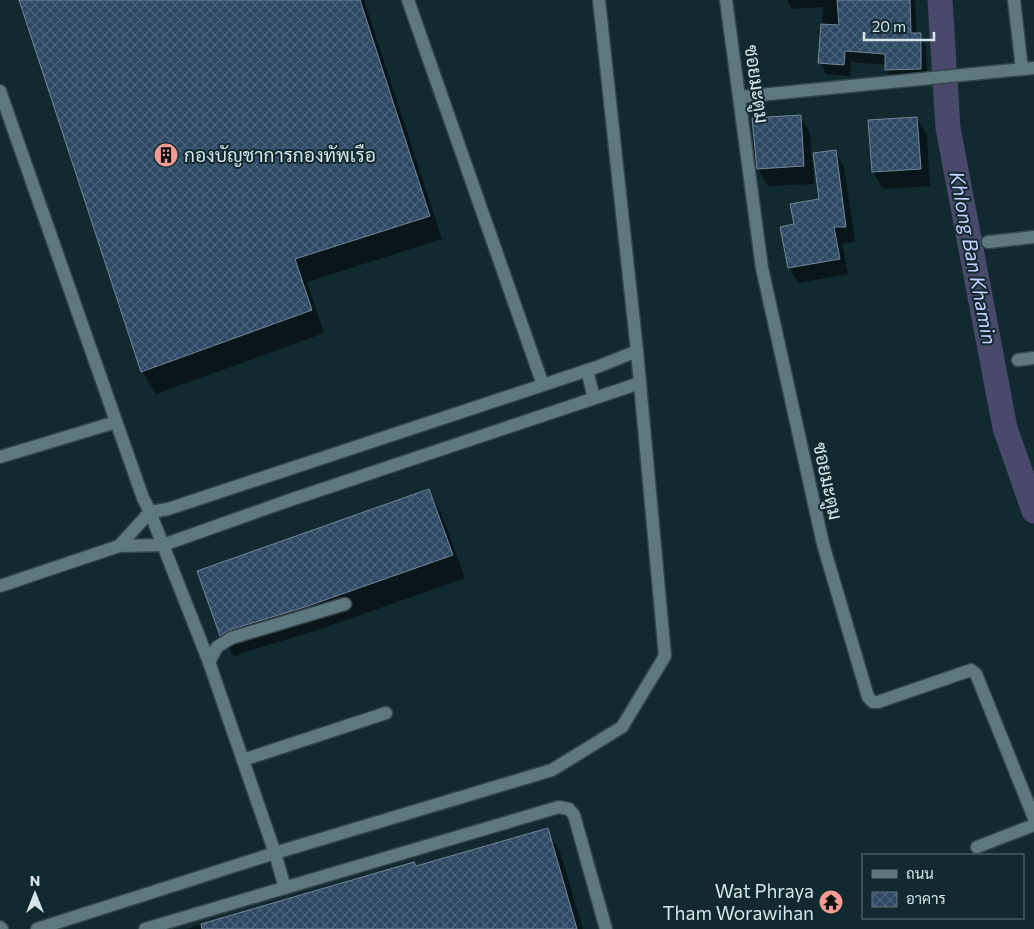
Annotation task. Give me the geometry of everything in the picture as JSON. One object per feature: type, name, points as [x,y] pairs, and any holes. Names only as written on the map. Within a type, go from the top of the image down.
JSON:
[{"type":"street","points":[[408,0],[542,385]]},
{"type":"street","points":[[37,929],[275,853],[552,770],[622,727],[665,656],[637,350],[599,0]]},
{"type":"street","name":"ซอยมะตูม","points":[[726,0],[762,268],[822,544],[868,697],[872,702],[878,702],[971,670],[976,674],[1034,818]]},
{"type":"street","points":[[740,97],[1028,68],[1014,0]]},
{"type":"street","points":[[0,91],[143,498],[209,662],[275,853],[284,888]]},
{"type":"street","points":[[988,242],[1034,237]]},
{"type":"street","points":[[119,546],[150,512],[177,506],[597,367],[637,350]]},
{"type":"street","points":[[1018,360],[1034,358]]},
{"type":"street","points":[[587,370],[594,398]]},
{"type":"street","points":[[0,586],[119,546],[162,546],[299,497],[640,383]]},
{"type":"street","points":[[0,457],[116,422]]},
{"type":"street","points":[[209,662],[217,647],[232,638],[345,604]]},
{"type":"street","points":[[243,760],[386,712]]},
{"type":"street","points":[[145,929],[559,808],[569,809],[574,815],[606,929]]},
{"type":"street","points":[[978,847],[1034,826]]},
{"type":"building","name":"กองบัญชาการกองทัพเรือ","points":[[19,0],[360,0],[430,216],[295,259],[312,310],[141,372]]},
{"type":"building","points":[[837,0],[910,0],[911,33],[921,33],[921,69],[885,70],[885,54],[845,51],[844,65],[818,63],[821,24],[839,25]]},
{"type":"building","points":[[801,115],[804,166],[757,169],[752,118]]},
{"type":"building","points":[[917,117],[921,169],[872,172],[868,120]]},
{"type":"building","points":[[836,150],[846,227],[834,227],[840,259],[788,268],[780,227],[794,224],[790,204],[819,199],[813,153]]},
{"type":"building","points":[[429,489],[453,555],[305,607],[229,630],[220,636],[197,571]]},
{"type":"building","points":[[548,828],[577,929],[202,929],[201,924],[414,862],[416,866]]},
{"type":"waterway","name":"Khlong Ban Khamin","points":[[940,0],[948,128],[1005,428],[1034,511]]},
{"type":"place","name":"กองบัญชาการกองทัพเรือ","points":[[166,155]]},
{"type":"place","name":"Wat Phraya Tham Worawihan","points":[[831,902]]}]
